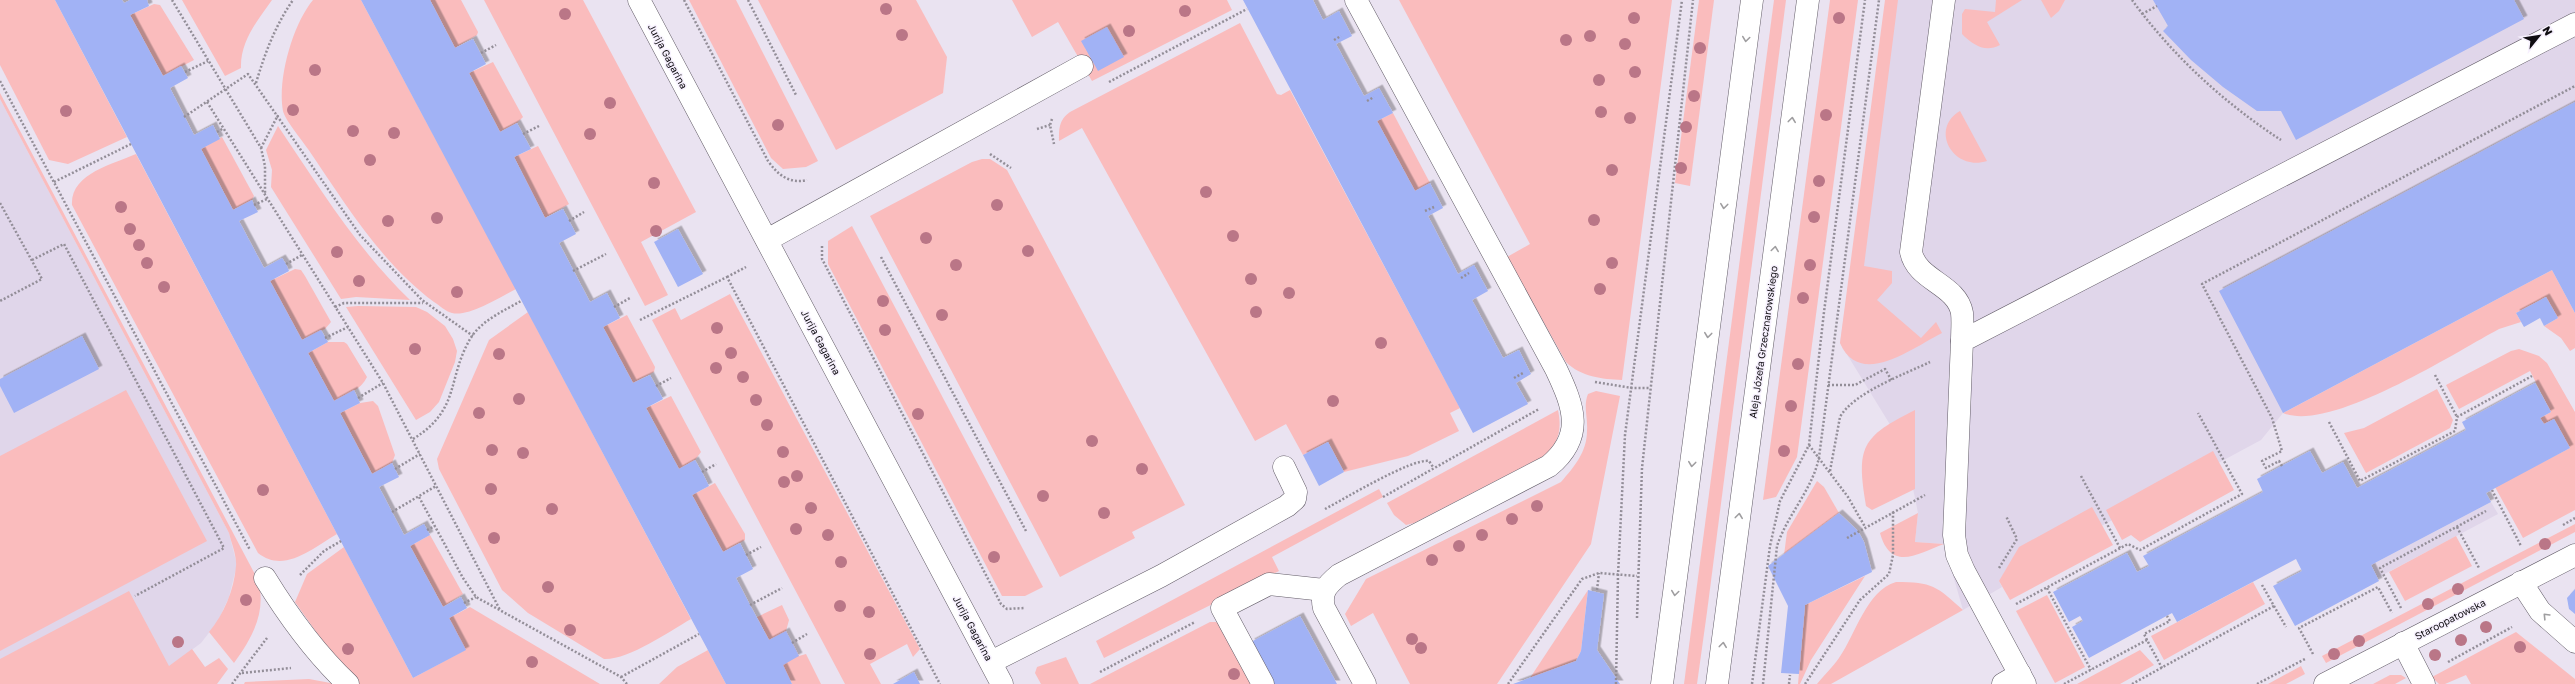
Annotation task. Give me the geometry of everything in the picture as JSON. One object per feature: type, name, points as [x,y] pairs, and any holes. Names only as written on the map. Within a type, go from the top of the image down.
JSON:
[{"type":"street","name":"Jurija Gagarina","points":[[638,0],[1002,684]]},
{"type":"street","points":[[1356,0],[1556,369],[1568,394],[1574,424],[1570,444],[1562,456],[1549,466],[1339,575],[1324,590],[1321,597],[1324,608],[1365,684]]},
{"type":"street","points":[[1662,684],[1752,0]]},
{"type":"street","name":"Aleja Józefa Grzecznarowskiego","points":[[1718,684],[1808,0]]},
{"type":"street","points":[[1944,0],[1911,252],[1912,260],[1921,272],[1957,301],[1962,313],[1954,535],[1957,555],[2016,681]]},
{"type":"street","points":[[1962,344],[2310,159],[2575,24]]},
{"type":"street","points":[[767,240],[1082,66]]},
{"type":"street","points":[[991,662],[1161,576],[1287,506],[1295,500],[1296,492],[1284,467]]},
{"type":"street","name":"Staroopatowska","points":[[2325,684],[2575,555]]},
{"type":"street","points":[[265,578],[304,636],[321,657],[348,684]]},
{"type":"street","points":[[2521,582],[2540,611],[2575,642]]},
{"type":"street","points":[[1263,684],[1222,608],[1269,584],[1324,590]]},
{"type":"street","points":[[2402,643],[2422,680]]},
{"type":"path","points":[[172,0],[261,148],[265,166],[266,197]]},
{"type":"path","points":[[256,84],[267,46],[280,19],[293,0]]},
{"type":"path","points":[[684,0],[768,161],[781,176],[798,181],[810,179],[836,228],[823,241],[822,259],[1001,604],[1007,609],[1014,610],[1036,602],[1051,632]]},
{"type":"path","points":[[748,0],[796,95]]},
{"type":"path","points":[[1616,684],[1618,575],[1625,436],[1682,0]]},
{"type":"path","points":[[1637,625],[1637,576],[1642,468],[1693,0]]},
{"type":"path","points":[[1752,684],[1770,546],[1780,501],[1809,445],[1824,312],[1865,0]]},
{"type":"path","points":[[1763,684],[1777,546],[1784,527],[1814,473],[1818,457],[1879,0]]},
{"type":"path","points":[[2132,0],[2160,37],[2205,82],[2266,131],[2310,159]]},
{"type":"path","points":[[2142,14],[2156,6]]},
{"type":"path","points":[[1124,74],[1246,9]]},
{"type":"path","points":[[481,54],[496,45]]},
{"type":"path","points":[[185,72],[208,61]]},
{"type":"path","points":[[184,117],[248,74],[278,115],[360,235],[403,283],[425,302],[473,336]]},
{"type":"path","points":[[0,81],[265,578]]},
{"type":"path","points":[[2282,466],[2279,461],[2266,468],[2262,462],[2282,450],[2272,418],[2202,284],[2575,86]]},
{"type":"path","points":[[207,102],[302,256],[383,383],[500,610]]},
{"type":"path","points":[[261,148],[278,115]]},
{"type":"path","points":[[523,134],[539,126]]},
{"type":"path","points":[[217,132],[224,128]]},
{"type":"path","points":[[54,182],[131,144]]},
{"type":"path","points":[[984,152],[998,157],[1011,168]]},
{"type":"path","points":[[254,205],[266,197]]},
{"type":"path","points":[[0,204],[42,279],[0,301]]},
{"type":"path","points":[[569,221],[584,212]]},
{"type":"path","points":[[32,260],[64,244],[224,548],[135,596]]},
{"type":"path","points":[[573,271],[606,254]]},
{"type":"path","points":[[286,264],[302,256]]},
{"type":"path","points":[[881,257],[1026,531]]},
{"type":"path","points":[[640,320],[727,277],[940,684]]},
{"type":"path","points":[[614,307],[630,298]]},
{"type":"path","points":[[413,439],[434,425],[446,407],[473,336],[496,315],[521,301]]},
{"type":"path","points":[[335,307],[344,303],[425,302]]},
{"type":"path","points":[[325,338],[348,327]]},
{"type":"path","points":[[1830,472],[1840,417],[1850,404],[1962,344]]},
{"type":"path","points":[[1828,385],[1855,385],[1885,369],[1892,381]]},
{"type":"path","points":[[2329,422],[2360,481],[2455,431],[2458,417],[2435,375]]},
{"type":"path","points":[[2458,417],[2532,376]]},
{"type":"path","points":[[656,386],[671,378]]},
{"type":"path","points":[[1598,382],[1632,388],[1650,388]]},
{"type":"path","points":[[358,398],[383,383]]},
{"type":"path","points":[[1383,497],[1534,412]]},
{"type":"path","points":[[2024,600],[2128,544],[2140,550],[2242,494],[2198,412]]},
{"type":"path","points":[[1809,445],[1830,472],[1866,527]]},
{"type":"path","points":[[395,469],[420,454]]},
{"type":"path","points":[[702,472],[716,464]]},
{"type":"path","points":[[2081,476],[2120,548]]},
{"type":"path","points":[[1847,538],[1893,511],[1956,480]]},
{"type":"path","points":[[392,512],[436,486]]},
{"type":"path","points":[[2492,490],[2521,546]]},
{"type":"path","points":[[419,497],[463,578],[476,597],[621,677],[627,684]]},
{"type":"path","points":[[1805,684],[1860,600],[1889,574],[1893,555],[1893,511]]},
{"type":"path","points":[[2401,608],[2380,568],[2486,511]]},
{"type":"path","points":[[427,530],[435,526]]},
{"type":"path","points":[[2457,527],[2479,568]]},
{"type":"path","points":[[746,555],[761,547]]},
{"type":"path","points":[[1508,684],[1582,579],[1599,573],[1637,576]]},
{"type":"path","points":[[1597,590],[1599,573]]},
{"type":"path","points":[[2262,585],[2286,627]]},
{"type":"path","points":[[2313,654],[2299,628],[2378,587],[2392,614]]},
{"type":"path","points":[[750,606],[782,588]]},
{"type":"path","points":[[2047,588],[2091,670]]},
{"type":"path","points":[[464,603],[476,597]]},
{"type":"path","points":[[2132,684],[2274,606]]},
{"type":"path","points":[[2331,607],[2332,611]]},
{"type":"path","points":[[1100,672],[1222,608]]},
{"type":"path","points":[[2422,680],[2540,611]]},
{"type":"path","points":[[2162,668],[2144,634],[2170,621],[2167,616]]},
{"type":"path","points":[[232,684],[268,633]]},
{"type":"path","points":[[621,677],[699,634]]},
{"type":"path","points":[[792,643],[806,634]]},
{"type":"path","points":[[2064,684],[2147,640]]},
{"type":"path","points":[[1789,684],[1790,675]]},
{"type":"shaded area","points":[[0,0],[55,0],[127,137],[68,164],[49,160],[0,65]]},
{"type":"shaded area","points":[[182,0],[272,0],[250,32],[243,49],[241,68],[225,76]]},
{"type":"shaded area","points":[[313,0],[361,0],[516,289],[484,306],[467,312],[452,313],[447,311],[434,302],[397,269],[380,250],[350,211],[290,125],[283,111],[282,84],[288,52],[299,23]]},
{"type":"shaded area","points":[[430,0],[461,0],[478,32],[477,35],[455,48]]},
{"type":"shaded area","points":[[484,0],[583,0],[696,212],[641,242],[668,295],[645,306]]},
{"type":"shaded area","points":[[689,0],[736,0],[818,161],[806,167],[783,169],[771,158]]},
{"type":"shaded area","points":[[758,0],[916,0],[947,57],[943,93],[836,150]]},
{"type":"shaded area","points":[[1012,0],[1227,0],[1232,10],[1092,81],[1058,22],[1032,37]]},
{"type":"shaded area","points":[[1399,0],[1672,0],[1622,380],[1599,378],[1585,374],[1578,371],[1566,362],[1507,257],[1530,244]]},
{"type":"shaded area","points":[[1699,0],[1714,0],[1690,186],[1675,183]]},
{"type":"shaded area","points":[[1774,0],[1786,0],[1707,612],[1697,684],[1684,684]]},
{"type":"shaded area","points":[[1830,0],[1858,0],[1797,457],[1776,497],[1763,500]]},
{"type":"shaded area","points":[[1885,0],[1898,0],[1864,266],[1892,271],[1892,283],[1877,300],[1921,338],[1936,322],[1942,333],[1902,355],[1887,361],[1873,364],[1860,363],[1849,356],[1840,343]]},
{"type":"shaded area","points":[[1889,0],[2575,0],[2575,313],[2552,270],[2283,413],[2261,440],[1999,581],[2002,587],[1963,610],[1944,544],[1915,542],[1918,513],[1905,449],[1840,343]]},
{"type":"shaded area","points":[[1996,0],[2022,0],[1987,22],[2000,45],[1989,48],[1980,47],[1962,34],[1962,14],[1965,9],[1995,12]]},
{"type":"shaded area","points":[[2041,0],[2065,0],[2059,11],[2051,18]]},
{"type":"shaded area","points":[[154,4],[160,5],[194,60],[163,76],[130,15]]},
{"type":"shaded area","points":[[1240,23],[1277,94],[1281,95],[1290,90],[1460,408],[1450,413],[1459,431],[1408,456],[1344,472],[1328,442],[1303,455],[1286,424],[1255,441],[1082,128],[1059,141],[1060,125],[1066,115],[1070,112]]},
{"type":"shaded area","points":[[493,62],[523,117],[517,123],[500,132],[469,73]]},
{"type":"shaded area","points":[[0,93],[258,580],[261,603],[259,614],[247,644],[234,663],[209,632],[224,610],[231,593],[235,575],[236,558],[229,533],[0,99]]},
{"type":"shaded area","points":[[0,99],[229,533],[237,565],[229,597],[218,621],[201,643],[170,666],[0,684]]},
{"type":"shaded area","points":[[1960,111],[1987,161],[1975,163],[1964,160],[1955,155],[1949,147],[1946,138],[1946,128],[1951,119]]},
{"type":"shaded area","points":[[1393,113],[1430,183],[1415,191],[1377,121]]},
{"type":"shaded area","points":[[278,126],[356,239],[410,300],[356,297],[341,299],[271,187],[272,170],[266,150]]},
{"type":"shaded area","points":[[222,137],[254,196],[252,200],[233,210],[201,149]]},
{"type":"shaded area","points":[[538,146],[569,204],[545,218],[514,157]]},
{"type":"shaded area","points":[[136,154],[337,534],[298,557],[278,561],[268,559],[258,553],[72,205],[73,194],[78,185],[85,178],[105,166]]},
{"type":"shaded area","points":[[982,159],[990,159],[1007,170],[1185,505],[1132,532],[1135,538],[1060,577],[870,216],[972,162]]},
{"type":"shaded area","points":[[852,226],[1043,587],[1025,596],[1002,596],[828,264],[828,241]]},
{"type":"shaded area","points":[[295,269],[301,270],[331,322],[325,329],[302,340],[270,281]]},
{"type":"shaded area","points":[[2552,270],[2575,313],[2575,348],[2570,351],[2561,338],[2544,326],[2558,318],[2546,297],[2516,313],[2521,322],[2499,329],[2392,388],[2360,402],[2330,412],[2304,416],[2283,413]]},
{"type":"shaded area","points":[[730,294],[920,649],[913,657],[907,644],[870,664],[881,684],[845,684],[652,320],[675,308],[681,320]]},
{"type":"shaded area","points":[[346,307],[416,307],[427,312],[445,326],[453,339],[457,351],[455,362],[439,402],[430,412],[416,420]]},
{"type":"shaded area","points":[[528,312],[691,619],[648,644],[625,655],[614,658],[604,659],[528,613],[502,590],[439,469],[437,459],[489,340]]},
{"type":"shaded area","points":[[627,315],[655,367],[654,372],[633,383],[603,327]]},
{"type":"shaded area","points":[[328,342],[344,342],[347,344],[367,377],[357,389],[334,401],[308,353]]},
{"type":"shaded area","points":[[2519,349],[2539,356],[2547,363],[2575,412],[2575,510],[2523,538],[2495,487],[2570,448],[2554,419],[2544,424],[2540,418],[2551,412],[2530,371],[2459,409],[2446,385],[2511,351]]},
{"type":"shaded area","points":[[2437,389],[2453,420],[2450,428],[2366,473],[2344,433],[2364,428]]},
{"type":"shaded area","points":[[126,390],[207,541],[0,651],[0,456]]},
{"type":"shaded area","points":[[1596,391],[1620,396],[1591,544],[1497,684],[1410,684],[1373,613],[1351,626],[1345,614],[1366,579],[1561,482],[1579,459],[1585,446],[1587,398],[1588,394]]},
{"type":"shaded area","points":[[671,396],[701,452],[695,460],[679,469],[646,408]]},
{"type":"shaded area","points":[[373,401],[378,406],[395,455],[392,463],[372,474],[340,413],[360,403]]},
{"type":"shaded area","points":[[1558,410],[1560,424],[1556,442],[1542,457],[1414,523],[1406,525],[1394,515],[1387,503]]},
{"type":"shaded area","points":[[1915,410],[1915,489],[1872,510],[1866,506],[1863,486],[1862,470],[1866,446],[1883,428]]},
{"type":"shaded area","points":[[2213,451],[2234,490],[2140,542],[2131,535],[2122,540],[2106,510]]},
{"type":"shaded area","points":[[1817,481],[1824,487],[1839,513],[1784,555],[1787,532]]},
{"type":"shaded area","points":[[715,483],[745,534],[745,540],[723,552],[692,495]]},
{"type":"shaded area","points":[[1379,489],[1383,497],[1272,557],[1279,571],[1104,658],[1096,641]]},
{"type":"shaded area","points":[[2491,502],[2498,514],[2377,578],[2371,565]]},
{"type":"shaded area","points":[[2092,507],[2113,545],[2010,600],[1999,581],[2019,547]]},
{"type":"shaded area","points":[[1918,513],[1915,542],[1944,544],[1906,557],[1891,553],[1885,545],[1880,533]]},
{"type":"shaded area","points":[[2575,524],[2575,532],[2326,663],[2322,656]]},
{"type":"shaded area","points":[[430,535],[463,594],[443,607],[410,546]]},
{"type":"shaded area","points":[[2456,536],[2472,566],[2405,601],[2389,572]]},
{"type":"shaded area","points":[[344,547],[413,678],[465,650],[449,618],[470,607],[600,684],[359,684],[336,660],[295,602],[307,574]]},
{"type":"shaded area","points":[[1865,576],[1811,660],[1800,684],[1798,684],[1805,605]]},
{"type":"shaded area","points":[[1896,582],[1918,583],[1933,587],[1963,610],[1831,684],[1817,684],[1839,658],[1869,604],[1877,594]]},
{"type":"shaded area","points":[[2253,582],[2265,604],[2164,660],[2151,636]]},
{"type":"shaded area","points":[[1588,590],[1581,651],[1576,661],[1530,678]]},
{"type":"shaded area","points":[[129,591],[169,666],[192,649],[205,667],[219,658],[228,669],[217,684],[0,684],[0,659]]},
{"type":"shaded area","points":[[2047,595],[2085,667],[2055,683],[2016,611]]},
{"type":"shaded area","points":[[782,605],[789,620],[786,631],[799,656],[806,654],[821,684],[792,684],[757,617]]},
{"type":"shaded area","points":[[1210,622],[1216,622],[1222,627],[1252,684],[1090,684]]},
{"type":"shaded area","points":[[2516,632],[2575,679],[2575,684],[2471,684],[2466,675],[2445,684],[2439,684],[2432,677]]},
{"type":"shaded area","points":[[708,650],[726,684],[659,684],[677,667]]},
{"type":"shaded area","points":[[2140,650],[2154,665],[2120,684],[2077,684]]},
{"type":"shaded area","points":[[1066,657],[1079,684],[1041,684],[1035,673],[1037,667]]},
{"type":"shaded area","points":[[2301,666],[2305,674],[2286,684],[2268,684]]},
{"type":"shaded area","points":[[2390,675],[2401,675],[2406,678],[2395,684],[2373,684]]},
{"type":"shaded area","points":[[309,679],[336,684],[244,684],[245,682]]},
{"type":"building","points":[[55,0],[122,0],[124,3],[130,0],[147,0],[149,6],[130,15],[163,76],[181,66],[188,78],[170,88],[194,135],[213,125],[220,139],[201,149],[233,210],[252,200],[258,212],[239,221],[264,268],[282,258],[286,264],[289,271],[270,281],[302,340],[321,330],[328,342],[308,353],[334,401],[354,390],[360,403],[340,413],[372,474],[392,463],[399,477],[379,487],[404,535],[424,524],[430,535],[410,546],[443,607],[461,597],[467,608],[449,618],[466,650],[413,678]]},
{"type":"building","points":[[361,0],[430,0],[455,48],[473,39],[486,64],[469,73],[500,132],[517,123],[531,149],[514,157],[545,218],[563,209],[576,234],[559,243],[590,302],[607,293],[620,318],[603,327],[633,383],[650,375],[663,399],[646,408],[679,469],[695,460],[702,472],[709,486],[692,495],[723,552],[740,543],[753,569],[736,578],[769,640],[786,631],[799,656],[783,665],[792,684],[726,684]]},
{"type":"building","points":[[1243,0],[1313,0],[1323,20],[1339,11],[1352,36],[1336,44],[1364,96],[1379,88],[1393,113],[1377,121],[1415,191],[1430,183],[1443,208],[1428,216],[1458,274],[1474,265],[1488,291],[1472,300],[1503,358],[1519,350],[1531,374],[1516,383],[1528,404],[1473,433]]},
{"type":"building","points":[[2153,0],[2514,0],[2524,19],[2296,140],[2281,111],[2257,111],[2223,87],[2191,60],[2163,31],[2168,26]]},
{"type":"building","points":[[1107,27],[1124,57],[1098,71],[1081,41]]},
{"type":"building","points":[[2575,102],[2575,313],[2552,270],[2283,413],[2219,291]]},
{"type":"building","points":[[678,229],[703,274],[678,287],[654,242]]},
{"type":"building","points":[[2546,297],[2558,318],[2544,326],[2540,318],[2524,327],[2516,313]]},
{"type":"building","points":[[82,336],[99,369],[14,413],[0,386],[0,379]]},
{"type":"building","points":[[2535,383],[2551,412],[2540,418],[2544,424],[2554,419],[2570,448],[2486,493],[2491,502],[2371,565],[2379,581],[2295,626],[2273,586],[2302,571],[2296,559],[2177,622],[2172,613],[2089,658],[2072,627],[2083,621],[2080,616],[2069,622],[2053,592],[2127,553],[2137,572],[2149,566],[2143,556],[2263,492],[2257,479],[2310,451],[2322,473],[2343,462],[2357,488],[2466,430],[2462,422]]},
{"type":"building","points":[[1328,442],[1344,472],[1319,486],[1303,455]]},
{"type":"building","points":[[1839,513],[1858,531],[1864,542],[1872,572],[1805,605],[1799,674],[1781,673],[1788,606],[1768,566]]},
{"type":"building","points":[[2575,589],[2575,614],[2569,609],[2567,598]]},
{"type":"building","points":[[1588,590],[1604,594],[1597,650],[1620,684],[1513,684],[1576,661],[1581,651]]},
{"type":"building","points":[[1300,616],[1337,684],[1273,684],[1251,642]]},
{"type":"building","points":[[914,672],[920,684],[893,684]]}]
